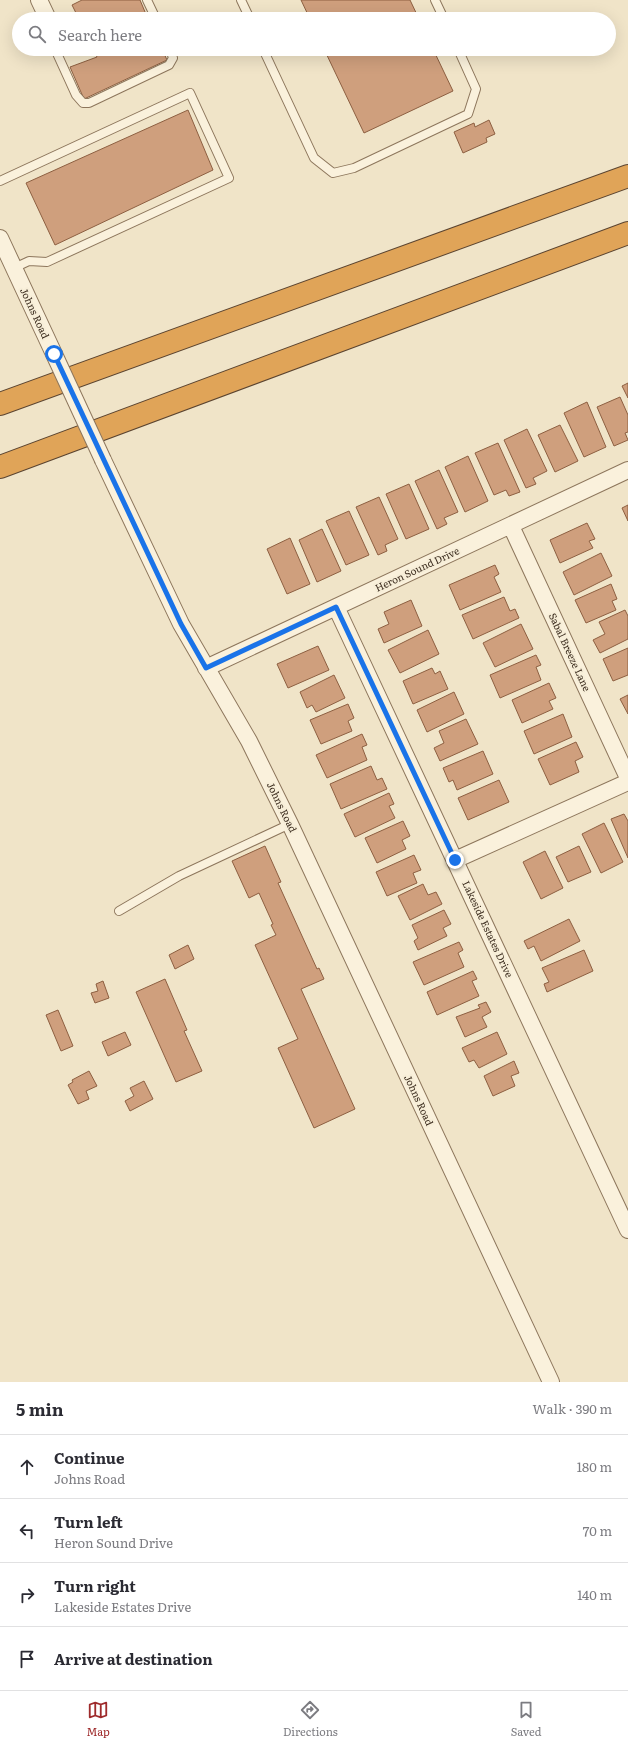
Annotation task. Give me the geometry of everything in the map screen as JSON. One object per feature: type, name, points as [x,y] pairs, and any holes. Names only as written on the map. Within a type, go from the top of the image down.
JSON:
[{"type":"highway","points":[[0,404],[628,176]]},
{"type":"highway","points":[[0,467],[628,233]]},
{"type":"street","points":[[42,1],[46,12]]},
{"type":"street","name":"Johns Road","points":[[0,238],[181,624],[249,741],[290,824],[551,1382]]},
{"type":"street","name":"Heron Sound Drive","points":[[206,668],[628,470]]},
{"type":"street","name":"Sabal Breeze Lane","points":[[511,526],[628,778]]},
{"type":"street","name":"Lakeside Estates Drive","points":[[336,607],[628,1230]]},
{"type":"street","points":[[455,860],[628,782]]},
{"type":"lane","points":[[147,0],[153,12]]},
{"type":"lane","points":[[241,0],[247,12]]},
{"type":"lane","points":[[435,0],[441,12]]},
{"type":"lane","points":[[59,56],[76,95],[83,103],[89,103],[169,65],[173,58],[172,56]]},
{"type":"lane","points":[[266,56],[314,158],[333,173],[354,168],[468,114],[476,89],[461,56]]},
{"type":"lane","points":[[0,181],[190,93],[229,178],[47,262],[29,261],[14,268]]},
{"type":"lane","points":[[119,911],[179,876],[290,824]]},
{"type":"building","points":[[82,0],[140,0],[145,12],[76,12],[72,5]]},
{"type":"building","points":[[301,0],[410,0],[416,12],[307,12]]},
{"type":"building","points":[[165,56],[167,60],[84,99],[70,67],[97,57]]},
{"type":"building","points":[[327,56],[436,56],[453,91],[364,133]]},
{"type":"building","points":[[188,110],[213,170],[55,245],[26,183]]},
{"type":"building","points":[[489,120],[495,134],[486,138],[487,142],[463,153],[454,132],[474,123],[475,127]]},
{"type":"building","points":[[628,383],[628,398],[622,386]]},
{"type":"building","points":[[620,397],[628,415],[628,432],[625,433],[628,440],[614,446],[597,407]]},
{"type":"building","points":[[587,402],[606,447],[584,457],[564,413]]},
{"type":"building","points":[[560,425],[578,461],[555,472],[538,435]]},
{"type":"building","points":[[527,429],[547,471],[533,478],[536,484],[526,488],[504,440]]},
{"type":"building","points":[[498,443],[520,492],[509,496],[506,490],[494,495],[475,453]]},
{"type":"building","points":[[468,456],[488,501],[465,512],[445,467]]},
{"type":"building","points":[[439,470],[458,512],[444,518],[447,524],[437,529],[415,481]]},
{"type":"building","points":[[409,484],[429,529],[406,539],[386,494]]},
{"type":"building","points":[[379,497],[398,539],[385,545],[387,551],[378,555],[356,507]]},
{"type":"building","points":[[628,505],[628,521],[622,508]]},
{"type":"building","points":[[349,511],[369,555],[346,565],[326,521]]},
{"type":"building","points":[[587,523],[595,539],[589,541],[593,548],[560,563],[550,540]]},
{"type":"building","points":[[322,529],[341,571],[317,582],[299,540]]},
{"type":"building","points":[[290,538],[310,584],[287,594],[267,549]]},
{"type":"building","points":[[601,553],[612,576],[574,595],[563,572]]},
{"type":"building","points":[[495,565],[499,574],[494,577],[501,592],[460,610],[449,585]]},
{"type":"building","points":[[611,584],[617,599],[612,601],[616,610],[586,623],[575,600]]},
{"type":"building","points":[[504,597],[510,611],[515,609],[519,618],[473,639],[462,615]]},
{"type":"building","points":[[411,600],[422,626],[384,643],[378,629],[389,624],[384,612]]},
{"type":"building","points":[[625,610],[628,616],[628,639],[600,653],[593,640],[605,634],[599,622]]},
{"type":"building","points":[[521,624],[533,649],[495,667],[483,643]]},
{"type":"building","points":[[428,630],[439,654],[400,673],[388,650]]},
{"type":"building","points":[[318,646],[329,670],[288,688],[277,664]]},
{"type":"building","points":[[628,648],[628,675],[613,681],[603,659]]},
{"type":"building","points":[[536,655],[541,665],[536,667],[541,680],[500,698],[490,675]]},
{"type":"building","points":[[432,668],[435,674],[440,671],[448,689],[413,704],[403,681]]},
{"type":"building","points":[[334,675],[345,698],[316,712],[312,705],[307,708],[300,692]]},
{"type":"building","points":[[549,683],[556,698],[549,701],[553,709],[522,723],[512,700]]},
{"type":"building","points":[[454,692],[464,714],[427,732],[417,710]]},
{"type":"building","points":[[628,695],[628,714],[620,699]]},
{"type":"building","points":[[348,704],[354,718],[348,721],[352,731],[321,744],[310,720]]},
{"type":"building","points":[[563,714],[572,737],[534,754],[524,731]]},
{"type":"building","points":[[466,719],[478,744],[440,761],[434,748],[444,743],[439,731]]},
{"type":"building","points":[[362,734],[367,745],[362,747],[367,760],[327,778],[316,755]]},
{"type":"building","points":[[576,742],[583,757],[575,761],[579,772],[550,785],[538,759]]},
{"type":"building","points":[[483,751],[493,774],[457,790],[453,780],[449,782],[443,768]]},
{"type":"building","points":[[371,766],[377,780],[382,778],[387,789],[341,809],[330,784]]},
{"type":"building","points":[[499,780],[509,802],[468,820],[458,798]]},
{"type":"building","points":[[389,793],[394,804],[389,806],[395,818],[355,837],[344,814]]},
{"type":"building","points":[[624,814],[628,821],[628,858],[611,819]]},
{"type":"building","points":[[403,821],[410,836],[402,840],[406,849],[377,863],[365,838]]},
{"type":"building","points":[[604,823],[623,862],[601,873],[582,834]]},
{"type":"building","points":[[265,846],[281,882],[278,883],[317,969],[319,968],[324,979],[301,989],[355,1109],[314,1128],[278,1048],[298,1039],[255,945],[276,935],[271,925],[273,924],[259,893],[249,898],[232,861]]},
{"type":"building","points":[[579,846],[591,872],[568,882],[556,857]]},
{"type":"building","points":[[545,851],[563,888],[541,899],[523,862]]},
{"type":"building","points":[[414,855],[421,870],[413,873],[417,883],[387,896],[376,872]]},
{"type":"building","points":[[423,884],[428,895],[436,892],[442,904],[410,920],[398,896]]},
{"type":"building","points":[[444,910],[451,924],[443,928],[447,936],[418,950],[414,941],[418,938],[412,925]]},
{"type":"building","points":[[569,919],[580,941],[541,961],[534,946],[528,949],[524,941]]},
{"type":"building","points":[[459,942],[463,950],[458,953],[464,967],[424,985],[413,962]]},
{"type":"building","points":[[188,945],[194,959],[175,969],[169,955]]},
{"type":"building","points":[[584,950],[593,971],[547,992],[544,984],[549,982],[542,968]]},
{"type":"building","points":[[473,971],[477,979],[472,981],[479,996],[437,1015],[427,992]]},
{"type":"building","points":[[165,979],[187,1030],[184,1031],[202,1071],[176,1082],[136,992]]},
{"type":"building","points":[[103,981],[109,998],[95,1003],[91,993],[98,991],[96,984]]},
{"type":"building","points":[[486,1002],[491,1012],[482,1017],[487,1027],[465,1037],[456,1017],[480,1008],[478,1005]]},
{"type":"building","points":[[58,1010],[73,1046],[61,1051],[46,1015]]},
{"type":"building","points":[[125,1032],[131,1045],[108,1056],[102,1042]]},
{"type":"building","points":[[497,1032],[507,1054],[479,1068],[474,1060],[469,1062],[462,1048]]},
{"type":"building","points":[[514,1061],[519,1073],[511,1076],[515,1086],[493,1096],[484,1076]]},
{"type":"building","points":[[89,1071],[97,1086],[86,1091],[89,1099],[78,1104],[68,1085],[73,1082],[72,1080]]},
{"type":"building","points":[[144,1081],[153,1099],[130,1111],[125,1101],[134,1096],[130,1088]]},
{"type":"route","points":[[54,354],[181,624],[206,668],[336,607],[455,860]]}]
